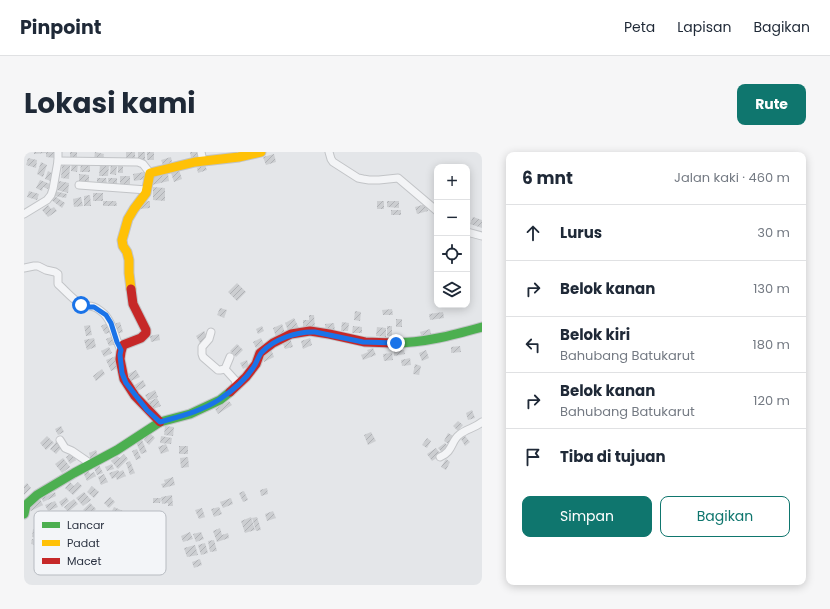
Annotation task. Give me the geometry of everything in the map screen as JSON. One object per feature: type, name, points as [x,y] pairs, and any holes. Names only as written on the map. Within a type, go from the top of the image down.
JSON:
[{"type":"street","points":[[24,214],[47,200],[51,195],[58,161],[58,152]]},
{"type":"street","points":[[150,174],[202,156],[240,157],[261,152]]},
{"type":"street","points":[[329,152],[333,162],[358,178],[369,180],[398,178],[434,208]]},
{"type":"street","points":[[58,161],[138,162],[143,164],[150,174],[146,193],[128,219],[122,240],[129,260],[133,304],[146,330],[146,333],[141,338],[123,345],[120,355],[122,373],[126,383],[147,410],[160,422]]},
{"type":"street","points":[[79,185],[147,190]]},
{"type":"street","points":[[470,233],[482,236]]},
{"type":"street","points":[[24,268],[38,266],[58,274],[58,284],[68,294],[81,305],[85,307],[94,307],[106,315],[111,323],[121,350]]},
{"type":"street","points":[[24,514],[26,505],[37,494],[117,450],[160,422],[190,414],[220,400],[237,386],[252,370],[260,353],[284,338],[300,332],[308,331],[363,342],[409,343],[445,337],[482,327]]},
{"type":"street","points":[[211,332],[209,340],[202,347],[203,357],[218,370],[225,369]]},
{"type":"street","points":[[225,369],[230,357]]},
{"type":"street","points":[[225,369],[235,380],[237,386]]},
{"type":"street","points":[[440,457],[451,448],[458,435],[482,422]]},
{"type":"street","points":[[60,440],[65,448],[91,464]]},
{"type":"building","points":[[34,152],[55,152],[55,158],[46,157],[46,153],[34,154]]},
{"type":"building","points":[[70,152],[77,152],[77,158],[70,158]]},
{"type":"building","points":[[95,152],[104,154],[102,162],[94,160]]},
{"type":"building","points":[[126,152],[135,152],[135,158],[126,158]]},
{"type":"building","points":[[138,152],[145,152],[145,160],[138,160]]},
{"type":"building","points":[[147,152],[154,152],[154,160],[147,160]]},
{"type":"building","points":[[190,152],[200,152],[201,157],[191,158]]},
{"type":"building","points":[[274,154],[276,162],[266,165],[263,157]]},
{"type":"building","points":[[171,157],[172,162],[163,165],[161,160]]},
{"type":"building","points":[[28,158],[37,160],[36,168],[26,165]]},
{"type":"building","points":[[41,162],[47,165],[43,177],[37,174]]},
{"type":"building","points":[[72,163],[78,164],[77,172],[71,171]]},
{"type":"building","points":[[81,164],[90,165],[90,172],[80,172]]},
{"type":"building","points":[[111,164],[117,165],[116,175],[110,174]]},
{"type":"building","points":[[62,165],[70,166],[69,179],[61,178]]},
{"type":"building","points":[[100,165],[109,165],[108,176],[99,176]]},
{"type":"building","points":[[118,165],[123,165],[123,173],[118,173]]},
{"type":"building","points":[[205,165],[207,170],[198,173],[197,168]]},
{"type":"building","points":[[179,170],[182,179],[174,182],[171,173]]},
{"type":"building","points":[[48,171],[54,174],[51,181],[45,179]]},
{"type":"building","points":[[144,172],[146,179],[134,181],[133,174]]},
{"type":"building","points":[[79,174],[89,175],[89,181],[79,181]]},
{"type":"building","points":[[168,174],[169,181],[152,185],[151,178]]},
{"type":"building","points":[[120,176],[130,176],[130,184],[120,184]]},
{"type":"building","points":[[97,178],[106,178],[107,184],[97,184]]},
{"type":"building","points":[[108,178],[117,178],[117,186],[109,186]]},
{"type":"building","points":[[40,180],[50,184],[48,189],[43,187],[42,191],[36,188]]},
{"type":"building","points":[[59,181],[69,183],[68,193],[57,190]]},
{"type":"building","points":[[153,187],[165,188],[165,201],[153,200]]},
{"type":"building","points":[[29,191],[39,194],[37,200],[27,197]]},
{"type":"building","points":[[55,191],[67,194],[66,198],[54,196]]},
{"type":"building","points":[[93,193],[103,193],[103,201],[93,201]]},
{"type":"building","points":[[53,195],[65,203],[62,208],[50,199]]},
{"type":"building","points":[[90,195],[91,206],[84,206],[84,196]]},
{"type":"building","points":[[81,197],[83,206],[74,207],[73,199]]},
{"type":"building","points":[[103,201],[116,201],[117,206],[103,206]]},
{"type":"building","points":[[150,201],[150,208],[140,209],[139,202]]},
{"type":"building","points":[[377,201],[384,201],[384,209],[377,209]]},
{"type":"building","points":[[387,201],[399,201],[399,208],[387,207]]},
{"type":"building","points":[[426,204],[428,211],[417,214],[415,207]]},
{"type":"building","points":[[48,205],[51,209],[54,207],[57,211],[48,217],[42,210]]},
{"type":"building","points":[[391,210],[401,210],[401,215],[391,215]]},
{"type":"building","points":[[473,217],[482,220],[482,228],[470,224]]},
{"type":"building","points":[[237,283],[246,292],[237,301],[228,292]]},
{"type":"building","points":[[220,308],[227,310],[224,318],[217,315]]},
{"type":"building","points":[[392,309],[393,315],[383,315],[382,310]]},
{"type":"building","points":[[355,311],[361,312],[360,321],[354,320]]},
{"type":"building","points":[[443,312],[444,318],[430,320],[429,314]]},
{"type":"building","points":[[309,315],[314,315],[315,328],[303,328],[303,320],[309,320]]},
{"type":"building","points":[[294,318],[299,328],[289,333],[285,323]]},
{"type":"building","points":[[396,319],[402,319],[402,327],[396,327]]},
{"type":"building","points":[[120,322],[123,332],[117,334],[114,324]]},
{"type":"building","points":[[342,322],[349,323],[348,331],[341,331]]},
{"type":"building","points":[[107,323],[111,332],[105,334],[101,326]]},
{"type":"building","points":[[334,323],[335,332],[326,333],[325,324]]},
{"type":"building","points":[[282,324],[285,333],[276,337],[273,328]]},
{"type":"building","points":[[90,325],[92,335],[86,336],[84,326]]},
{"type":"building","points":[[262,326],[264,331],[258,334],[256,329]]},
{"type":"building","points":[[353,326],[362,327],[362,333],[352,333]]},
{"type":"building","points":[[387,326],[392,326],[392,336],[387,336]]},
{"type":"building","points":[[377,327],[386,328],[386,337],[376,336]]},
{"type":"building","points":[[430,329],[431,334],[422,338],[420,332]]},
{"type":"building","points":[[204,331],[208,338],[200,343],[196,336]]},
{"type":"building","points":[[159,334],[160,340],[151,342],[150,336]]},
{"type":"building","points":[[113,336],[116,344],[109,346],[106,339]]},
{"type":"building","points":[[94,338],[96,347],[87,350],[84,340]]},
{"type":"building","points":[[261,338],[264,344],[256,348],[253,342]]},
{"type":"building","points":[[290,338],[293,347],[285,349],[283,344],[286,343],[286,339]]},
{"type":"building","points":[[310,338],[312,345],[303,349],[301,341]]},
{"type":"building","points":[[237,344],[243,350],[236,357],[230,351]]},
{"type":"building","points":[[460,346],[461,352],[451,353],[451,347]]},
{"type":"building","points":[[109,347],[112,353],[104,357],[101,351]]},
{"type":"building","points":[[373,348],[376,355],[363,360],[361,355],[368,352],[367,350]]},
{"type":"building","points":[[271,349],[274,357],[264,362],[262,356]]},
{"type":"building","points":[[404,350],[405,354],[394,356],[394,351]]},
{"type":"building","points":[[426,350],[429,358],[422,361],[419,353]]},
{"type":"building","points":[[392,353],[393,360],[384,361],[383,354]]},
{"type":"building","points":[[116,356],[121,367],[111,371],[106,360]]},
{"type":"building","points":[[410,358],[411,365],[402,366],[401,360]]},
{"type":"building","points":[[247,360],[249,366],[243,369],[240,363]]},
{"type":"building","points":[[415,364],[421,366],[419,375],[413,374]]},
{"type":"building","points":[[102,369],[105,374],[96,381],[93,376]]},
{"type":"building","points":[[136,370],[140,377],[131,381],[128,374]]},
{"type":"building","points":[[143,380],[146,386],[136,392],[133,386]]},
{"type":"building","points":[[155,390],[158,397],[148,401],[145,395]]},
{"type":"building","points":[[157,398],[161,406],[151,410],[148,402]]},
{"type":"building","points":[[229,401],[232,405],[218,414],[215,409]]},
{"type":"building","points":[[472,410],[475,418],[468,420],[466,413]]},
{"type":"building","points":[[458,421],[463,425],[458,431],[453,426]]},
{"type":"building","points":[[61,426],[64,432],[58,435],[55,429]]},
{"type":"building","points":[[165,426],[174,427],[173,436],[164,435]]},
{"type":"building","points":[[371,432],[376,441],[368,445],[364,435]]},
{"type":"building","points":[[150,433],[155,438],[149,445],[144,440]]},
{"type":"building","points":[[448,433],[455,437],[450,445],[444,441]]},
{"type":"building","points":[[47,436],[54,443],[46,450],[40,443]]},
{"type":"building","points":[[161,436],[172,438],[171,444],[160,443]]},
{"type":"building","points":[[465,436],[470,442],[465,446],[461,439]]},
{"type":"building","points":[[427,438],[431,441],[427,448],[422,445]]},
{"type":"building","points":[[142,440],[147,452],[141,454],[136,442]]},
{"type":"building","points":[[56,442],[62,447],[56,454],[50,449]]},
{"type":"building","points":[[445,443],[450,448],[443,454],[438,448]]},
{"type":"building","points":[[166,444],[169,451],[161,454],[158,447]]},
{"type":"building","points":[[179,446],[188,446],[188,454],[179,454]]},
{"type":"building","points":[[436,448],[441,455],[432,461],[427,454]]},
{"type":"building","points":[[137,449],[141,458],[136,460],[132,451]]},
{"type":"building","points":[[96,450],[99,459],[91,461],[89,453]]},
{"type":"building","points":[[72,453],[76,460],[70,464],[66,457]]},
{"type":"building","points":[[124,454],[128,459],[118,469],[111,461],[117,456],[120,458]]},
{"type":"building","points":[[188,457],[189,467],[181,468],[180,458]]},
{"type":"building","points":[[63,458],[70,467],[62,473],[55,464]]},
{"type":"building","points":[[446,459],[450,462],[446,470],[441,467]]},
{"type":"building","points":[[130,461],[135,473],[130,475],[126,463]]},
{"type":"building","points":[[112,464],[114,469],[107,471],[105,467]]},
{"type":"building","points":[[99,465],[103,473],[97,475],[94,468]]},
{"type":"building","points":[[88,470],[90,474],[94,472],[96,476],[87,481],[83,472]]},
{"type":"building","points":[[118,470],[119,472],[123,470],[126,476],[117,480],[116,477],[112,479],[109,473]]},
{"type":"building","points":[[104,474],[108,482],[101,485],[98,477]]},
{"type":"building","points":[[173,477],[175,485],[163,488],[161,484],[165,483],[164,480]]},
{"type":"building","points":[[70,482],[74,486],[78,482],[82,486],[73,495],[65,488]]},
{"type":"building","points":[[27,483],[31,488],[24,495],[24,486]]},
{"type":"building","points":[[92,486],[99,492],[94,498],[87,492]]},
{"type":"building","points":[[267,488],[268,494],[261,496],[260,490]]},
{"type":"building","points":[[244,491],[248,500],[243,502],[239,493]]},
{"type":"building","points":[[55,492],[56,496],[43,502],[42,498]]},
{"type":"building","points":[[84,492],[91,500],[83,506],[76,498]]},
{"type":"building","points":[[172,495],[173,506],[168,506],[168,503],[162,504],[161,497]]},
{"type":"building","points":[[66,497],[69,501],[62,507],[59,502]]},
{"type":"building","points":[[110,497],[115,502],[109,508],[104,503]]},
{"type":"building","points":[[153,498],[161,498],[160,503],[153,503]]},
{"type":"building","points":[[231,498],[233,504],[223,508],[220,502]]},
{"type":"building","points":[[40,499],[43,505],[31,511],[28,505]]},
{"type":"building","points":[[74,499],[78,504],[69,511],[67,511],[64,507]]},
{"type":"building","points":[[55,501],[58,507],[48,511],[45,505]]},
{"type":"building","points":[[90,503],[96,509],[94,511],[83,510]]},
{"type":"building","points":[[114,507],[123,511],[112,511]]},
{"type":"building","points":[[219,507],[222,514],[214,517],[211,509]]},
{"type":"building","points":[[202,508],[205,517],[199,519],[195,510]]},
{"type":"building","points":[[273,511],[276,518],[267,521],[265,514]]},
{"type":"building","points":[[251,517],[255,530],[245,533],[241,521]]},
{"type":"building","points":[[257,517],[261,530],[256,531],[252,518]]},
{"type":"building","points":[[220,528],[222,535],[228,533],[229,538],[217,542],[213,531]]},
{"type":"building","points":[[33,529],[34,529],[34,537],[32,537]]},
{"type":"building","points":[[190,532],[193,539],[183,542],[181,536]]},
{"type":"building","points":[[201,532],[204,539],[196,542],[193,534]]},
{"type":"building","points":[[32,539],[34,540],[34,545],[31,544]]},
{"type":"building","points":[[214,540],[217,551],[210,552],[208,541]]},
{"type":"building","points":[[205,543],[208,553],[201,555],[198,545]]},
{"type":"building","points":[[195,545],[198,555],[187,557],[184,548]]},
{"type":"building","points":[[200,559],[202,565],[194,568],[192,562]]},
{"type":"traffic: fast","points":[[393,343],[427,340],[482,327]]},
{"type":"traffic: fast","points":[[24,514],[26,505],[37,495],[117,450],[160,422],[190,414],[220,400],[230,392]]},
{"type":"traffic: slow","points":[[131,289],[129,260],[122,240],[128,219],[146,193],[150,173],[195,162],[239,157],[261,152]]},
{"type":"traffic: jam","points":[[131,289],[133,304],[146,330],[146,333],[141,338],[123,345],[120,359],[124,379],[135,396],[160,422]]},
{"type":"traffic: jam","points":[[230,392],[246,377],[256,364],[260,353],[273,343],[291,334],[310,331],[365,342],[393,343]]},
{"type":"route","points":[[81,305],[85,307],[94,307],[106,315],[111,323],[121,350],[120,355],[122,373],[126,383],[147,410],[160,422],[190,414],[220,400],[237,386],[252,370],[260,353],[266,348],[290,335],[308,331],[330,334],[363,342],[396,343]]}]
